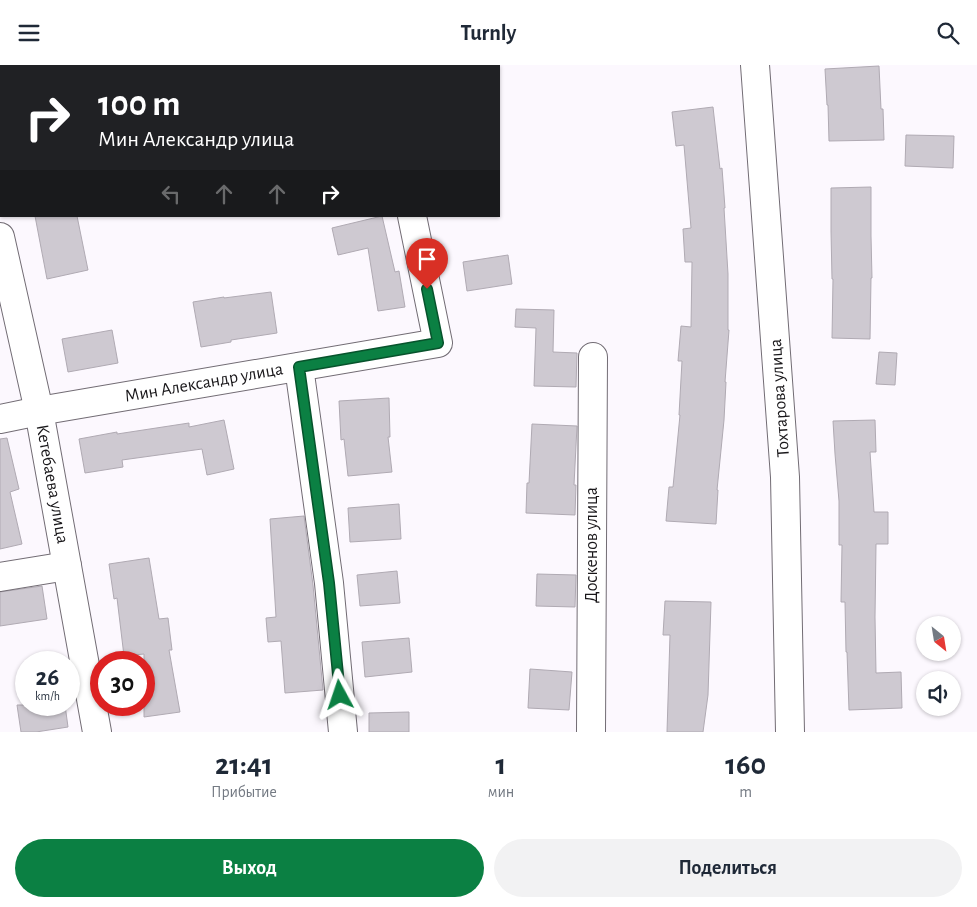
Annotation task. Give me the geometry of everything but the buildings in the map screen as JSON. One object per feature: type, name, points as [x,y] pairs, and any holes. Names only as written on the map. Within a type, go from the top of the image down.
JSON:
[{"type":"street","name":"Тохтарова улица","points":[[755,65],[786,477],[790,732]]},
{"type":"street","name":"Мин Александр улица","points":[[0,419],[438,343],[412,217]]},
{"type":"street","name":"Кетебаева улица","points":[[0,237],[38,411],[97,732]]},
{"type":"street","name":"Доскенов улица","points":[[591,732],[593,357]]},
{"type":"street","points":[[299,367],[329,583],[343,732]]},
{"type":"street","points":[[0,577],[66,566]]},
{"type":"route","points":[[340,695],[329,583],[299,367],[438,343],[427,289]]}]
